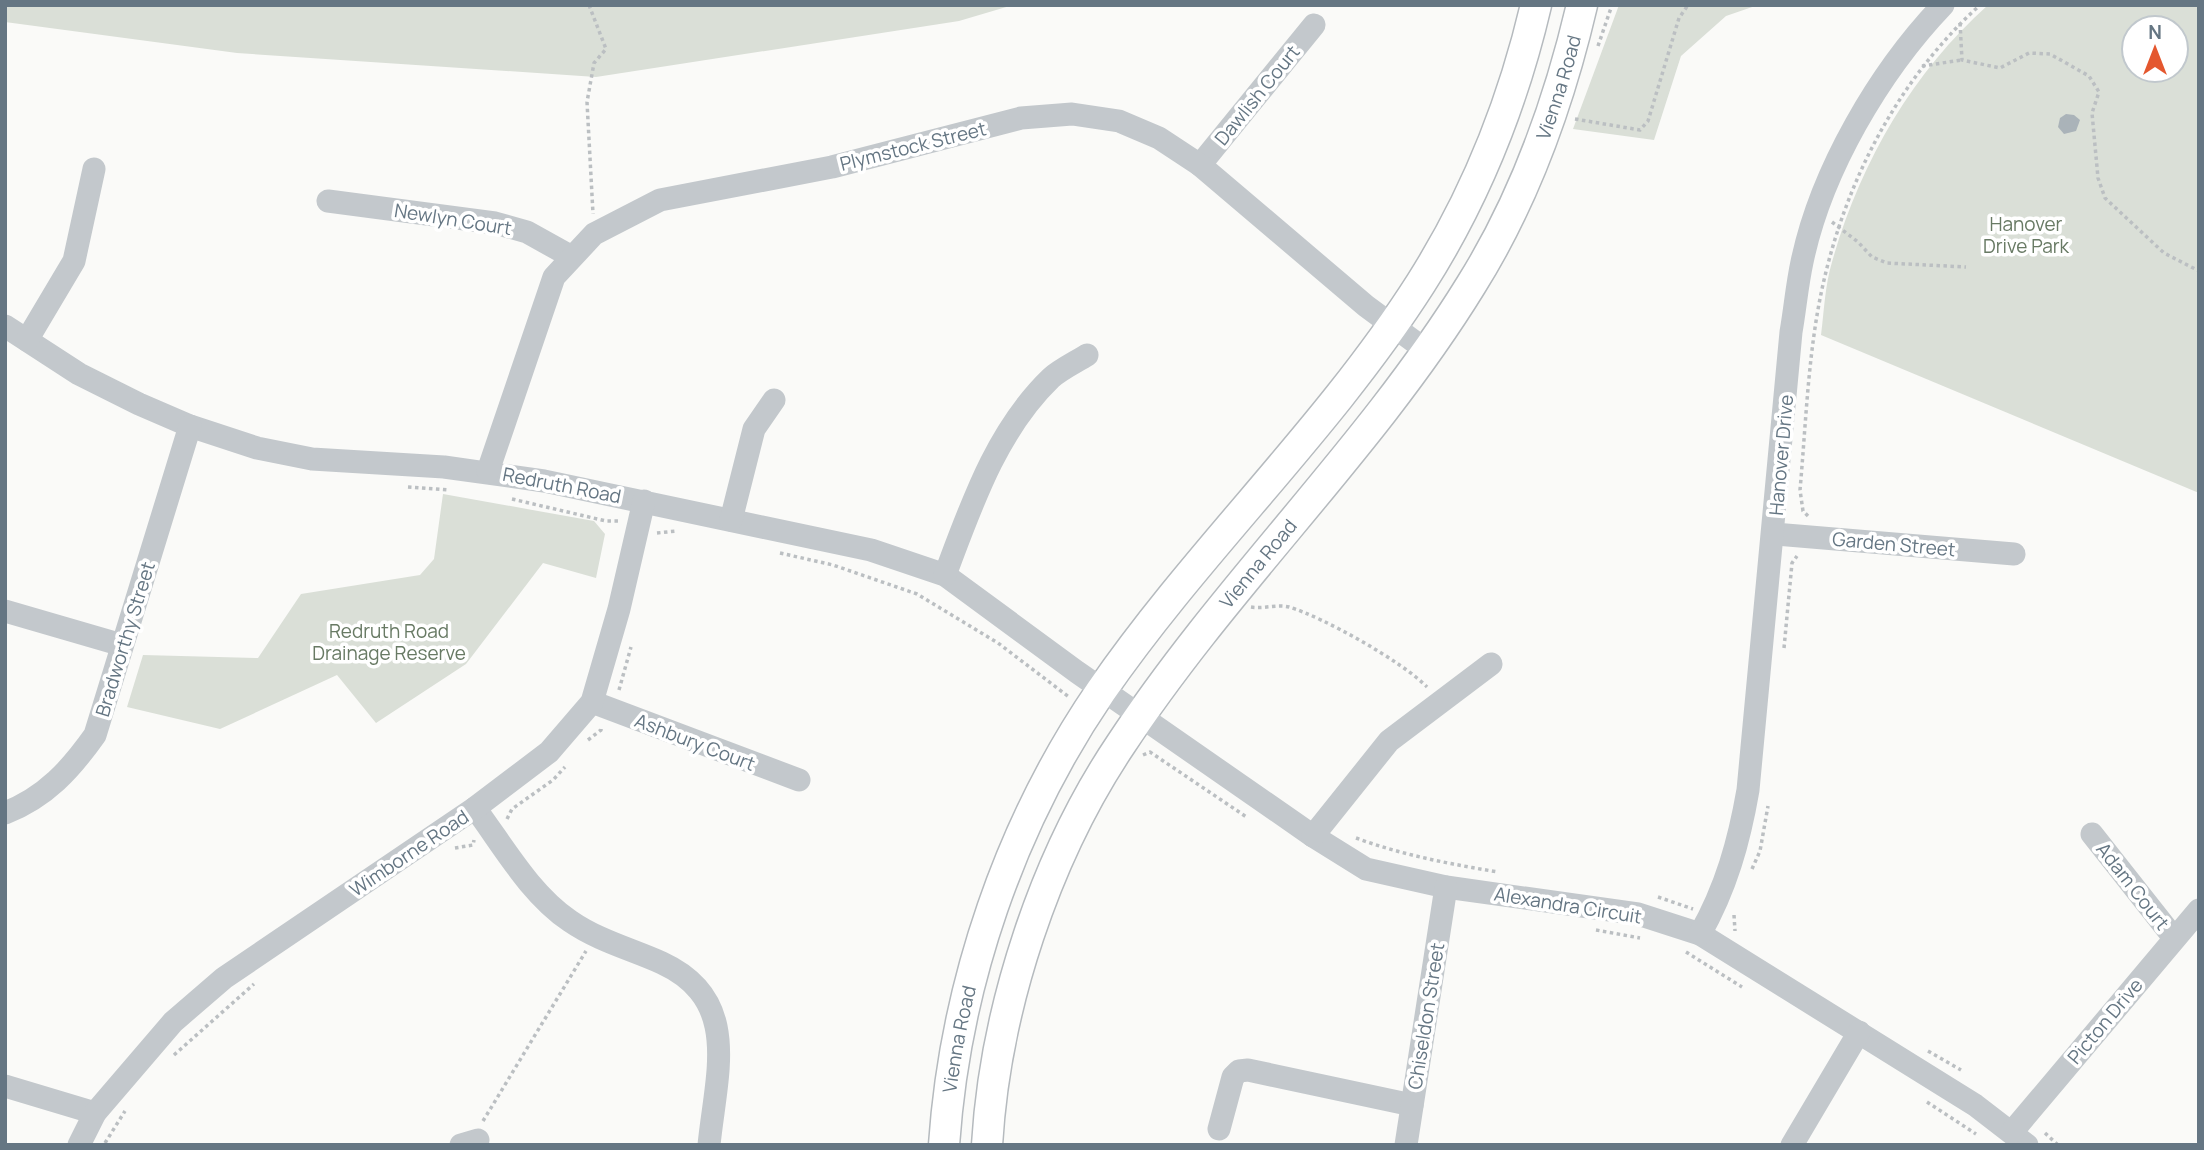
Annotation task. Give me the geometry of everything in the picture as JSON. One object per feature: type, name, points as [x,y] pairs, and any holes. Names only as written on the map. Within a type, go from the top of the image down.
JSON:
[{"type":"main road","name":"Vienna Road","points":[[944,1145],[948,1085],[960,1018],[983,940],[1036,804],[1102,690],[1392,325],[1455,224],[1486,159],[1525,52],[1536,5]]},
{"type":"main road","name":"Vienna Road","points":[[987,1145],[1005,1022],[1023,955],[1043,898],[1094,788],[1140,716],[1427,351],[1473,283],[1530,169],[1553,112],[1582,5]]},
{"type":"street","name":"Hanover Drive","points":[[1700,934],[1721,897],[1741,835],[1748,790],[1791,331],[1802,261],[1818,212],[1853,130],[1876,91],[1943,5]]},
{"type":"street","name":"Dawlish Court","points":[[1200,165],[1314,25]]},
{"type":"street","name":"Plymstock Street","points":[[488,471],[554,277],[594,234],[660,200],[832,167],[1021,118],[1072,114],[1119,121],[1159,138],[1200,165],[1366,306],[1427,351]]},
{"type":"street","points":[[27,340],[74,261],[94,169]]},
{"type":"street","name":"Newlyn Court","points":[[328,201],[495,223],[527,232],[572,257]]},
{"type":"street","name":"Redruth Road","points":[[5,326],[79,374],[190,426],[257,448],[312,459],[488,471],[641,511],[731,520],[871,550],[945,575],[1102,690]]},
{"type":"street","points":[[945,575],[984,478],[1021,413],[1052,377],[1087,355]]},
{"type":"street","points":[[731,520],[754,429],[774,400]]},
{"type":"street","name":"Bradworthy Street","points":[[5,813],[42,795],[72,768],[95,735],[190,426]]},
{"type":"street","name":"Wimborne Road","points":[[79,1145],[95,1113],[173,1022],[224,978],[475,808],[549,752],[592,702],[619,609],[641,511]]},
{"type":"street","name":"Garden Street","points":[[1774,534],[2014,554]]},
{"type":"street","points":[[5,611],[122,645]]},
{"type":"street","points":[[1313,836],[1389,741],[1492,664]]},
{"type":"street","name":"Alexandra Circuit","points":[[1102,690],[1313,836],[1367,869],[1446,887],[1638,914],[1700,934],[2027,1135]]},
{"type":"street","name":"Ashbury Court","points":[[592,702],[799,780]]},
{"type":"street","points":[[475,808],[542,898],[595,937],[684,974],[709,1000],[718,1034],[709,1145]]},
{"type":"street","name":"Adam Court","points":[[2092,834],[2174,938]]},
{"type":"street","name":"Chiseldon Street","points":[[1406,1145],[1446,887]]},
{"type":"street","name":"Picton Drive","points":[[2027,1135],[2174,938],[2199,910]]},
{"type":"street","points":[[1792,1145],[1859,1032]]},
{"type":"street","points":[[1219,1129],[1233,1077],[1238,1071],[1248,1070],[1412,1105]]},
{"type":"street","points":[[5,1086],[95,1113]]},
{"type":"path","points":[[589,5],[606,49],[594,64],[587,102],[594,234]]},
{"type":"path","points":[[1573,119],[1640,130],[1648,121],[1679,18],[1688,5]]},
{"type":"path","points":[[1813,522],[1803,511],[1800,490],[1816,328],[1828,265],[1862,167],[1889,116],[1923,66],[1960,23],[1980,5]]},
{"type":"path","points":[[1960,23],[1962,60]]},
{"type":"path","points":[[1923,66],[1962,60],[2000,68],[2029,53],[2050,54],[2089,76],[2099,92],[2092,113],[2098,178],[2105,198],[2164,253],[2199,271]]},
{"type":"path","points":[[1818,212],[1872,257],[1887,263],[1966,267]]},
{"type":"path","points":[[400,486],[461,491]]},
{"type":"path","points":[[499,496],[606,521],[641,511],[660,534],[674,531],[685,533]]},
{"type":"path","points":[[771,551],[833,565],[917,594],[998,643],[1040,673],[1069,694],[1067,702]]},
{"type":"path","points":[[1783,656],[1792,563],[1798,555],[1807,552]]},
{"type":"path","points":[[1249,607],[1261,610],[1290,607],[1353,637],[1416,675],[1440,701]]},
{"type":"path","points":[[1140,757],[1150,752],[1256,823]]},
{"type":"path","points":[[1750,873],[1760,851],[1768,803]]},
{"type":"path","points":[[1351,836],[1382,848],[1450,864],[1506,873]]},
{"type":"path","points":[[447,854],[458,846],[473,845],[474,839]]},
{"type":"path","points":[[1657,897],[1692,908]]},
{"type":"path","points":[[1735,906],[1733,930],[1745,937]]},
{"type":"path","points":[[1595,930],[1646,939]]},
{"type":"path","points":[[469,1142],[595,937]]},
{"type":"path","points":[[1683,950],[1754,994]]},
{"type":"path","points":[[171,1058],[264,976]]},
{"type":"path","points":[[1923,1049],[1937,1054],[1970,1076]]},
{"type":"path","points":[[1926,1101],[1982,1138]]},
{"type":"path","points":[[104,1145],[130,1105]]},
{"type":"path","points":[[2027,1135],[2058,1145]]},
{"type":"green space","points":[[5,5],[1013,5],[959,21],[596,77],[237,53],[5,22]]},
{"type":"green space","points":[[1619,5],[1758,5],[1726,16],[1681,56],[1654,140],[1573,129]]},
{"type":"green space","name":"Hanover Drive Park","points":[[1988,5],[2199,5],[2199,493],[1821,335],[1830,271],[1858,190],[1892,122],[1936,60]]},
{"type":"green space","name":"Redruth Road Drainage Reserve","points":[[443,494],[594,521],[605,534],[596,578],[543,563],[466,664],[376,723],[337,675],[220,729],[127,707],[143,655],[258,658],[301,594],[420,575],[434,559]]},
{"type":"building","points":[[2066,114],[2074,115],[2080,120],[2076,131],[2064,134],[2058,127],[2060,118]]}]
